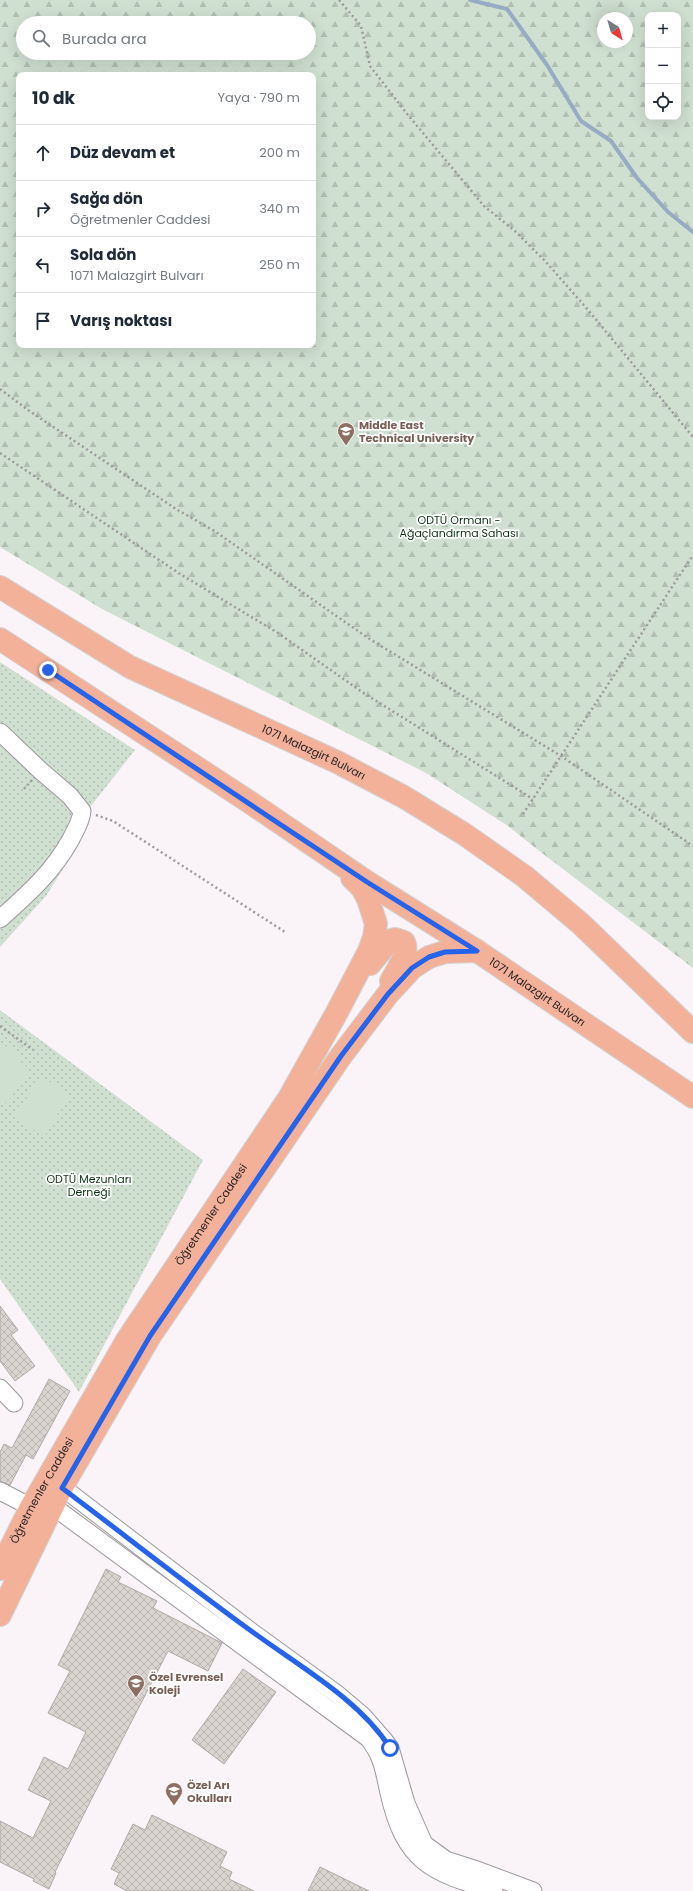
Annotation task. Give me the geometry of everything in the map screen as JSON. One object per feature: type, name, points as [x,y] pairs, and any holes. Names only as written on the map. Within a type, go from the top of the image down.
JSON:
[{"type":"main road","name":"1071 Malazgirt Bulvarı","points":[[0,587],[130,667],[336,762],[404,797],[464,834],[524,876],[581,924],[693,1032]]},
{"type":"main road","name":"1071 Malazgirt Bulvarı","points":[[0,638],[336,861],[477,951],[693,1097]]},
{"type":"main road","name":"Öğretmenler Caddesi","points":[[0,1569],[31,1507],[127,1340],[289,1098],[369,951],[374,937],[376,924],[373,910],[362,888],[336,861]]},
{"type":"main road","points":[[344,999],[389,942],[395,938],[404,942],[407,946],[405,954],[372,1015]]},
{"type":"main road","name":"Öğretmenler Caddesi","points":[[0,1616],[58,1497],[150,1336],[341,1056],[388,994],[412,968],[429,957],[445,952],[477,951]]},
{"type":"street","points":[[0,732],[70,796],[82,811],[81,820],[64,852],[39,884],[0,919]]},
{"type":"street","points":[[0,1388],[14,1403]]},
{"type":"street","points":[[0,1491],[31,1507]]},
{"type":"street","points":[[58,1497],[368,1738],[376,1748],[382,1760],[390,1798],[404,1837],[412,1850],[435,1870],[494,1891]]},
{"type":"street","points":[[58,1497],[253,1633],[337,1694],[363,1716],[390,1748],[406,1804],[424,1844],[446,1860],[534,1891]]},
{"type":"path","points":[[339,0],[361,26],[370,66],[408,115],[484,206],[514,231],[570,289],[693,437]]},
{"type":"path","points":[[0,388],[28,410],[176,509],[216,532],[368,638],[561,756],[693,846]]},
{"type":"path","points":[[0,453],[180,574],[278,633],[362,692],[533,799]]},
{"type":"path","points":[[523,814],[693,555]]},
{"type":"path","points":[[82,811],[113,821],[285,932]]},
{"type":"path","points":[[0,1026],[33,1050]]},
{"type":"green space","name":"ODTÜ Ormanı - Ağaçlandırma Sahası","points":[[0,0],[693,0],[693,968],[508,826],[426,773],[102,609],[0,547]]},
{"type":"green space","points":[[0,662],[135,750],[91,806],[63,869],[46,896],[0,947]]},
{"type":"green space","name":"ODTÜ Mezunları Derneği","points":[[0,1010],[203,1160],[79,1392],[0,1279]]},
{"type":"green space","points":[[0,1043],[20,1054],[19,1061],[30,1069],[7,1103],[0,1099]]},
{"type":"green space","points":[[41,1076],[69,1094],[45,1136],[14,1119]]},
{"type":"building","points":[[0,1306],[18,1330],[11,1335],[35,1366],[15,1381],[0,1361]]},
{"type":"building","points":[[49,1379],[70,1391],[33,1459],[26,1455],[10,1485],[0,1481],[0,1452],[4,1444],[12,1448]]},
{"type":"building","points":[[106,1569],[121,1577],[118,1582],[157,1601],[153,1608],[222,1643],[208,1671],[168,1651],[55,1872],[56,1873],[49,1889],[33,1881],[34,1879],[0,1862],[0,1821],[33,1838],[51,1801],[28,1790],[44,1757],[68,1769],[86,1732],[48,1713],[70,1671],[58,1665]]},
{"type":"building","points":[[243,1669],[276,1692],[224,1764],[192,1740]]},
{"type":"building","points":[[152,1815],[227,1852],[220,1866],[232,1872],[229,1879],[254,1891],[127,1891],[114,1884],[119,1873],[111,1869],[133,1824],[145,1830]]},
{"type":"building","points":[[320,1867],[369,1891],[308,1891]]},
{"type":"waterway","points":[[470,0],[507,9],[547,65],[581,121],[611,141],[637,178],[668,212],[693,232]]},
{"type":"place","name":"Middle East Technical University","points":[[346,446]]},
{"type":"place","name":"Özel Evrensel Koleji","points":[[136,1698]]},
{"type":"place","name":"Özel Arı Okulları","points":[[174,1806]]},
{"type":"route","points":[[48,670],[367,882],[477,951],[445,952],[429,957],[412,968],[388,994],[341,1056],[150,1336],[62,1488],[253,1633],[337,1694],[363,1716],[390,1748]]}]
